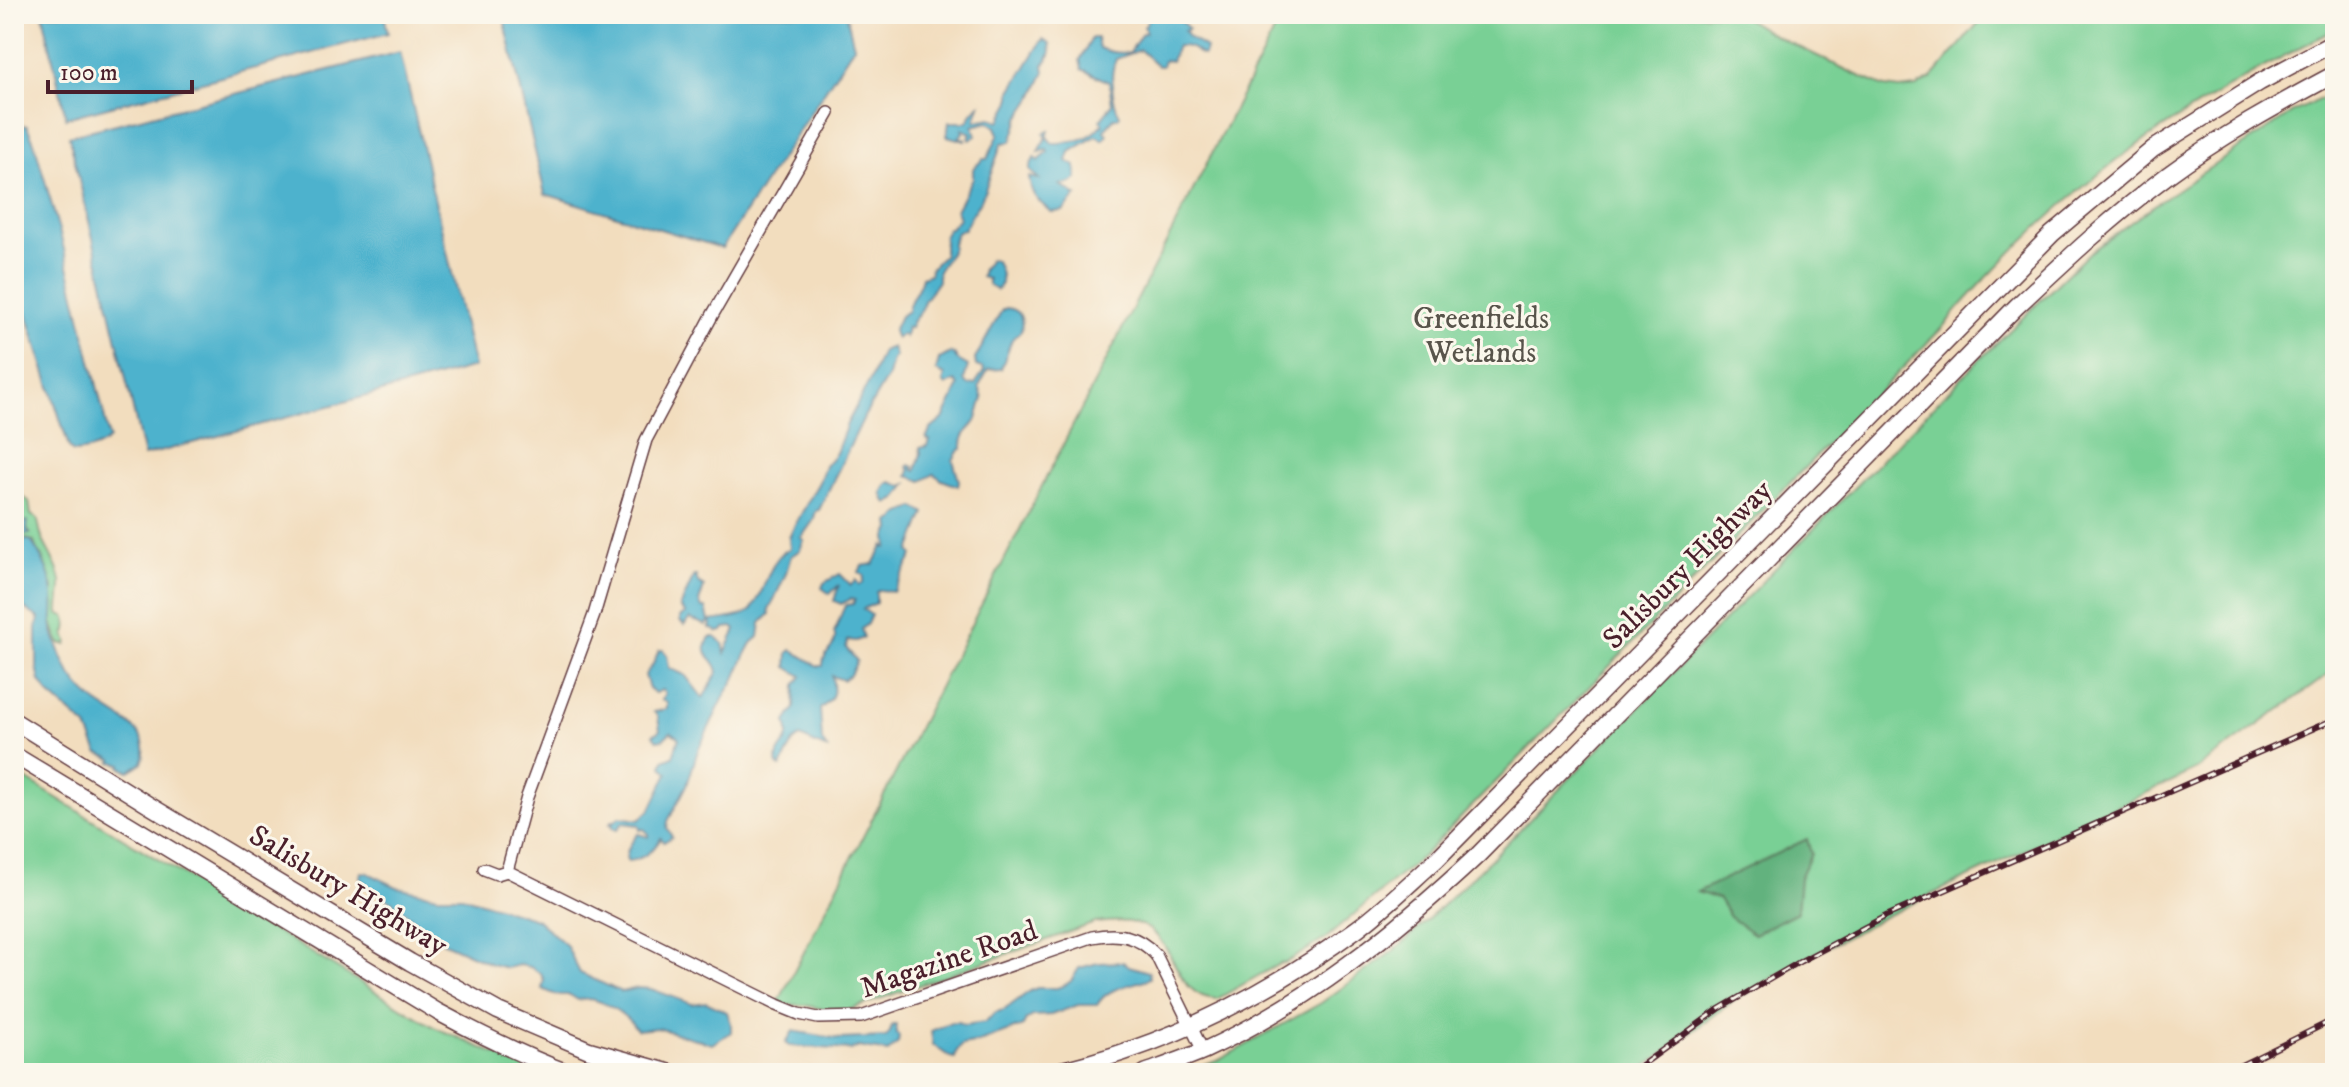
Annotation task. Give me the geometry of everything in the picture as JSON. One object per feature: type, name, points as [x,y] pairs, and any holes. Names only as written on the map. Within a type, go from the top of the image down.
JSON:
[{"type":"highway","name":"Salisbury Highway","points":[[1049,1073],[1085,1065],[1191,1027],[1277,982],[1348,934],[1437,859],[2052,234],[2153,149],[2260,82],[2335,42]]},
{"type":"highway","name":"Salisbury Highway","points":[[1145,1073],[1203,1051],[1319,986],[1434,897],[2016,307],[2071,256],[2179,167],[2261,114],[2335,74]]},
{"type":"highway","name":"Salisbury Highway","points":[[14,721],[371,939],[498,1011],[589,1050],[671,1073]]},
{"type":"highway","name":"Salisbury Highway","points":[[14,755],[438,1012],[491,1041],[568,1073]]},
{"type":"street","points":[[507,871],[527,797],[594,615],[646,440],[713,314],[829,113]]},
{"type":"street","name":"Magazine Road","points":[[484,869],[497,874],[507,871],[777,1005],[818,1018],[861,1017],[1092,937],[1110,934],[1128,936],[1156,955],[1203,1051]]},
{"type":"green space","name":"Greenfields Wetlands","points":[[1283,14],[1739,14],[1770,33],[1861,77],[1885,87],[1900,89],[1916,87],[1931,79],[1986,14],[2335,14],[2335,29],[2239,81],[2169,124],[2118,159],[2063,204],[2012,252],[1941,329],[1424,855],[1325,939],[1217,999],[1204,997],[1186,984],[1162,943],[1149,929],[1119,921],[1095,923],[840,1013],[805,1005],[777,1005]]},
{"type":"green space","points":[[2335,92],[2335,669],[2197,769],[1886,916],[1801,961],[1729,1004],[1637,1073],[1185,1073],[1219,1060],[1321,1003],[1400,946],[1490,860],[1970,369],[2089,253],[2293,112]]},
{"type":"green space","points":[[14,473],[23,497],[29,501],[31,515],[37,518],[42,538],[60,575],[59,614],[65,616],[67,621],[67,645],[59,643],[52,622],[53,588],[42,556],[34,542],[28,539],[14,542],[19,535],[30,533],[20,520],[23,510],[14,492]]},
{"type":"green space","points":[[14,772],[434,1027],[539,1073],[14,1073]]},
{"type":"green space","points":[[1807,839],[1811,854],[1800,878],[1797,912],[1754,934],[1730,917],[1719,899],[1697,892]]},
{"type":"water","points":[[43,14],[384,14],[388,33],[66,118]]},
{"type":"water","points":[[503,14],[846,14],[854,46],[722,248],[545,194]]},
{"type":"water","points":[[1151,14],[1168,15],[1180,20],[1189,29],[1184,31],[1188,37],[1206,48],[1204,55],[1177,46],[1171,61],[1164,60],[1162,66],[1140,50],[1116,59],[1112,88],[1120,115],[1104,130],[1107,135],[1103,140],[1096,136],[1070,152],[1067,161],[1076,166],[1077,179],[1060,185],[1077,196],[1063,211],[1051,212],[1035,197],[1029,177],[1039,179],[1030,171],[1030,166],[1035,157],[1038,161],[1048,153],[1047,150],[1039,152],[1046,138],[1044,133],[1049,131],[1047,137],[1052,143],[1083,139],[1103,124],[1101,120],[1112,104],[1109,82],[1082,69],[1080,60],[1092,38],[1097,38],[1099,48],[1118,53],[1130,52],[1142,33],[1146,33],[1144,27]]},
{"type":"water","points":[[1043,39],[1050,43],[1051,53],[1033,97],[1019,118],[1011,142],[1002,143],[983,195],[964,229],[957,232],[952,250],[938,271],[938,281],[921,311],[911,328],[907,327],[905,337],[902,334],[896,339],[893,331],[900,316],[908,311],[922,277],[930,274],[930,269],[944,255],[944,236],[959,218],[956,210],[973,178],[973,169],[987,159],[999,134],[989,122],[973,126],[976,135],[970,140],[971,133],[962,129],[959,137],[965,141],[947,136],[949,122],[968,122],[981,103],[975,121],[991,118],[1000,121],[1011,101],[1011,91]]},
{"type":"water","points":[[400,52],[474,367],[144,456],[69,136]]},
{"type":"water","points":[[14,124],[27,126],[34,142],[62,241],[104,415],[109,439],[88,450],[73,452],[69,447],[14,273]]},
{"type":"water","points":[[991,259],[996,261],[1001,276],[997,290],[988,285],[988,279],[981,277]]},
{"type":"water","points":[[1006,308],[1020,315],[1021,331],[1012,339],[1001,369],[988,370],[979,386],[983,399],[977,419],[965,434],[962,449],[953,460],[958,486],[934,474],[922,481],[908,476],[910,465],[916,471],[920,448],[928,446],[930,440],[926,438],[943,419],[959,386],[955,381],[946,386],[943,382],[945,375],[936,371],[939,359],[951,353],[956,356],[968,366],[964,380],[968,385],[975,384],[984,371],[976,366],[975,359]]},
{"type":"water","points":[[892,347],[895,356],[888,376],[865,415],[819,510],[801,538],[804,540],[800,550],[791,556],[770,614],[761,623],[759,637],[752,643],[698,750],[687,785],[668,821],[667,828],[672,837],[664,842],[661,838],[647,854],[627,861],[628,850],[638,834],[649,837],[649,834],[644,829],[640,830],[639,825],[622,823],[617,830],[612,828],[611,821],[619,817],[639,820],[651,809],[668,773],[662,766],[664,760],[673,756],[679,738],[671,732],[657,740],[653,735],[660,730],[654,712],[667,708],[667,703],[662,700],[665,693],[662,690],[655,693],[649,689],[645,675],[659,650],[663,650],[669,668],[685,675],[703,698],[718,672],[706,653],[710,637],[723,643],[725,653],[736,630],[733,627],[718,632],[710,628],[708,622],[706,625],[690,619],[684,625],[680,621],[680,617],[686,614],[680,607],[694,576],[704,587],[699,602],[702,608],[706,608],[709,621],[737,617],[750,611],[777,559],[790,549],[789,538],[794,527],[825,466],[836,453],[882,351]]},
{"type":"water","points":[[891,482],[902,486],[907,484],[897,499],[887,504],[882,493]]},
{"type":"water","points":[[14,492],[23,510],[21,523],[28,521],[30,534],[19,535],[15,542],[31,541],[46,567],[53,590],[52,627],[68,669],[85,692],[131,726],[143,741],[142,763],[129,771],[121,767],[122,764],[98,753],[87,727],[49,694],[40,681],[37,667],[39,618],[24,608],[19,583],[14,576]]},
{"type":"water","points":[[915,507],[925,513],[910,551],[913,555],[893,592],[876,592],[876,603],[863,609],[871,615],[861,629],[864,638],[848,640],[846,648],[857,661],[850,675],[843,680],[832,676],[833,694],[820,709],[822,741],[827,749],[800,737],[793,742],[781,767],[778,766],[778,753],[788,737],[786,722],[795,708],[796,685],[802,676],[787,667],[788,653],[792,650],[823,666],[825,656],[835,642],[834,632],[842,611],[855,600],[841,604],[834,601],[839,585],[830,594],[822,588],[824,583],[840,574],[851,585],[856,580],[859,585],[863,583],[864,576],[859,572],[862,566],[874,564],[884,545],[888,547],[890,522]]},
{"type":"water","points":[[361,872],[397,887],[438,896],[462,896],[536,919],[566,945],[580,973],[621,992],[651,989],[692,1004],[706,1002],[727,1012],[731,1032],[712,1044],[658,1028],[637,1030],[626,1017],[603,1003],[556,995],[542,989],[544,981],[541,974],[530,967],[519,965],[507,968],[491,964],[433,936],[394,903],[368,887],[360,877]]},
{"type":"water","points":[[1123,962],[1149,972],[1150,978],[1114,990],[1097,1005],[1078,1005],[1051,1015],[1033,1016],[1023,1026],[962,1045],[955,1058],[933,1045],[931,1031],[951,1022],[964,1025],[985,1022],[1030,991],[1065,985],[1079,968]]},
{"type":"water","points":[[892,1025],[896,1025],[898,1043],[888,1052],[859,1047],[851,1050],[790,1046],[786,1043],[793,1031],[840,1039],[886,1037]]},
{"type":"railway","points":[[1631,1073],[1719,1009],[1886,916],[2335,719]]},
{"type":"railway","points":[[2225,1073],[2335,1019]]}]
